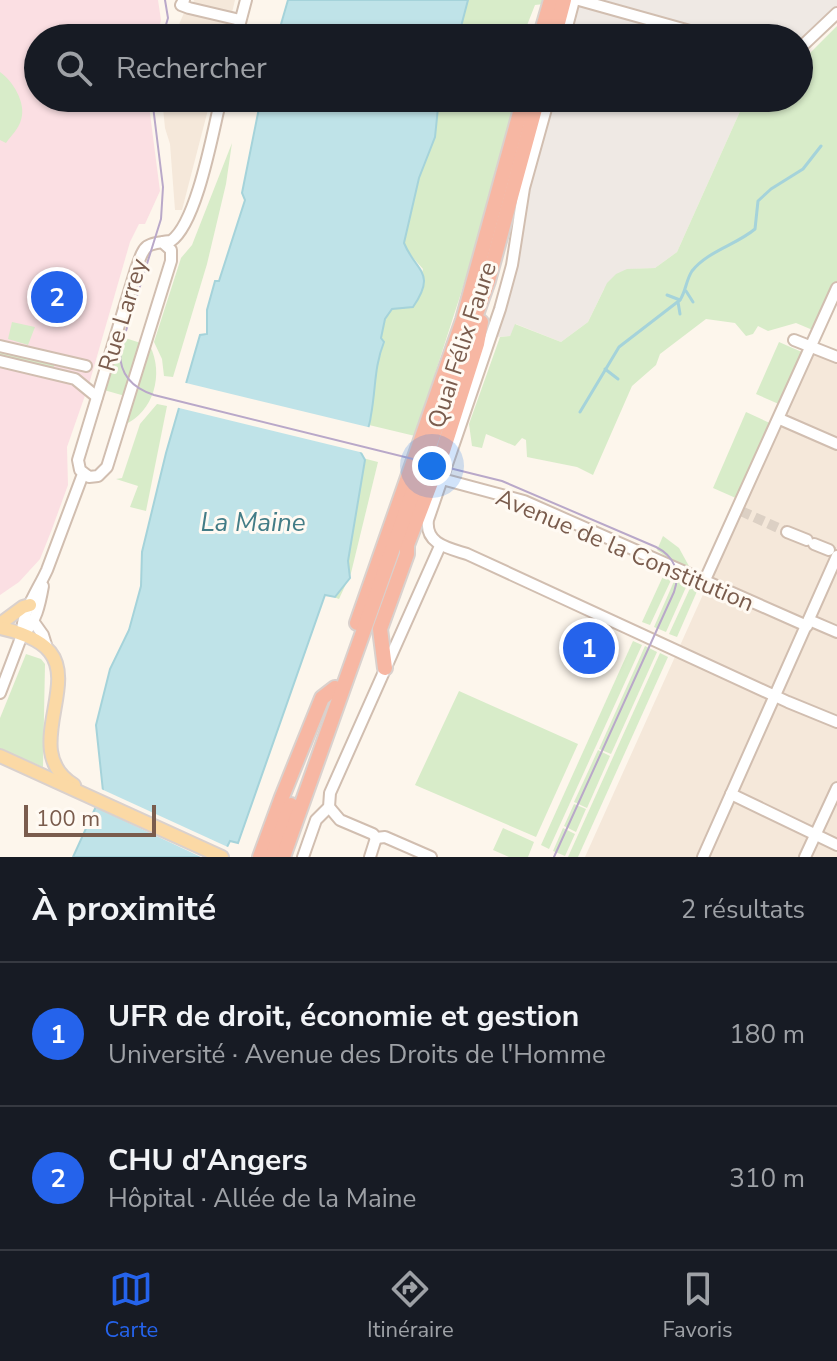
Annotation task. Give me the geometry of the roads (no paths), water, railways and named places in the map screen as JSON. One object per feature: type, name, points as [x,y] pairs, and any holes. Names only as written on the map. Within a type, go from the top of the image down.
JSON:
[{"type":"highway","points":[[544,24],[551,0]]},
{"type":"highway","points":[[558,24],[564,0]]},
{"type":"highway","name":"Quai Félix Faure","points":[[272,857],[335,688],[463,320],[520,112]]},
{"type":"highway","name":"Quai Félix Faure","points":[[283,857],[488,281],[534,112]]},
{"type":"highway","points":[[385,668],[380,629],[477,344],[488,281]]},
{"type":"highway","points":[[389,563],[407,545]]},
{"type":"highway","points":[[260,857],[322,698],[335,688]]},
{"type":"main road","points":[[30,605],[0,626],[47,648],[55,659],[57,676],[51,757],[64,778],[92,796]]},
{"type":"main road","points":[[0,756],[224,856]]},
{"type":"street","points":[[239,24],[246,0]]},
{"type":"street","points":[[568,24],[576,0],[664,24]]},
{"type":"street","points":[[183,2],[240,20]]},
{"type":"street","points":[[813,36],[837,13]]},
{"type":"street","points":[[172,255],[188,227],[217,112]]},
{"type":"street","name":"Quai Félix Faure","points":[[440,546],[432,539],[427,527],[494,330],[512,265],[524,188],[545,112]]},
{"type":"street","points":[[162,242],[178,236],[190,212]]},
{"type":"street","name":"Rue Larrey","points":[[0,693],[30,605],[46,572],[83,474],[78,460],[144,248],[154,242],[162,242],[172,255],[107,467],[98,476],[83,474]]},
{"type":"street","points":[[704,582],[740,510],[837,288]]},
{"type":"street","points":[[477,344],[494,330]]},
{"type":"street","points":[[794,340],[837,357]]},
{"type":"street","points":[[0,346],[86,366]]},
{"type":"street","points":[[0,361],[75,379],[97,397]]},
{"type":"street","points":[[782,420],[837,444]]},
{"type":"street","name":"Avenue de la Constitution","points":[[442,479],[524,501],[704,582],[837,632]]},
{"type":"street","points":[[703,857],[808,623],[833,553],[787,532]]},
{"type":"street","points":[[303,857],[316,820],[329,807],[330,793],[440,546],[467,554],[837,722]]},
{"type":"street","name":"Rue Larrey","points":[[22,635],[33,621],[46,572]]},
{"type":"street","points":[[33,621],[43,635],[47,648]]},
{"type":"street","points":[[805,857],[837,788]]},
{"type":"street","points":[[731,794],[837,845]]},
{"type":"street","points":[[329,807],[340,820],[376,838]]},
{"type":"street","points":[[376,838],[385,837],[431,857]]},
{"type":"street","points":[[370,857],[376,838]]},
{"type":"water","points":[[288,0],[468,0],[462,24],[281,24]]},
{"type":"water","name":"La Maine","points":[[258,112],[438,112],[435,137],[419,178],[404,243],[422,273],[423,286],[413,307],[392,309],[385,319],[370,420],[360,451],[365,460],[348,561],[350,578],[335,597],[325,595],[238,843],[230,841],[222,857],[73,857],[103,791],[96,725],[110,669],[129,630],[141,586],[142,552],[166,453],[200,335],[207,334],[207,310],[245,200],[242,193]]},
{"type":"waterway","points":[[580,412],[619,347],[680,300],[690,274],[699,264],[755,229],[758,201],[803,169],[821,146]]},
{"type":"waterway","points":[[686,291],[693,302]]},
{"type":"waterway","points":[[667,295],[680,300]]},
{"type":"waterway","points":[[678,302],[680,314]]},
{"type":"waterway","points":[[605,369],[618,379]]},
{"type":"tunnel","points":[[741,511],[787,532]]},
{"type":"tram line","points":[[165,0],[166,24]]},
{"type":"tram line","points":[[154,112],[163,187],[161,219],[120,350],[122,366],[133,384],[154,395],[502,481],[656,547],[674,565],[677,578],[674,592],[554,857]]},
{"type":"place","name":"CHU d'Angers","points":[[57,297]]},
{"type":"place","name":"UFR de droit, économie et gestion","points":[[589,648]]}]
